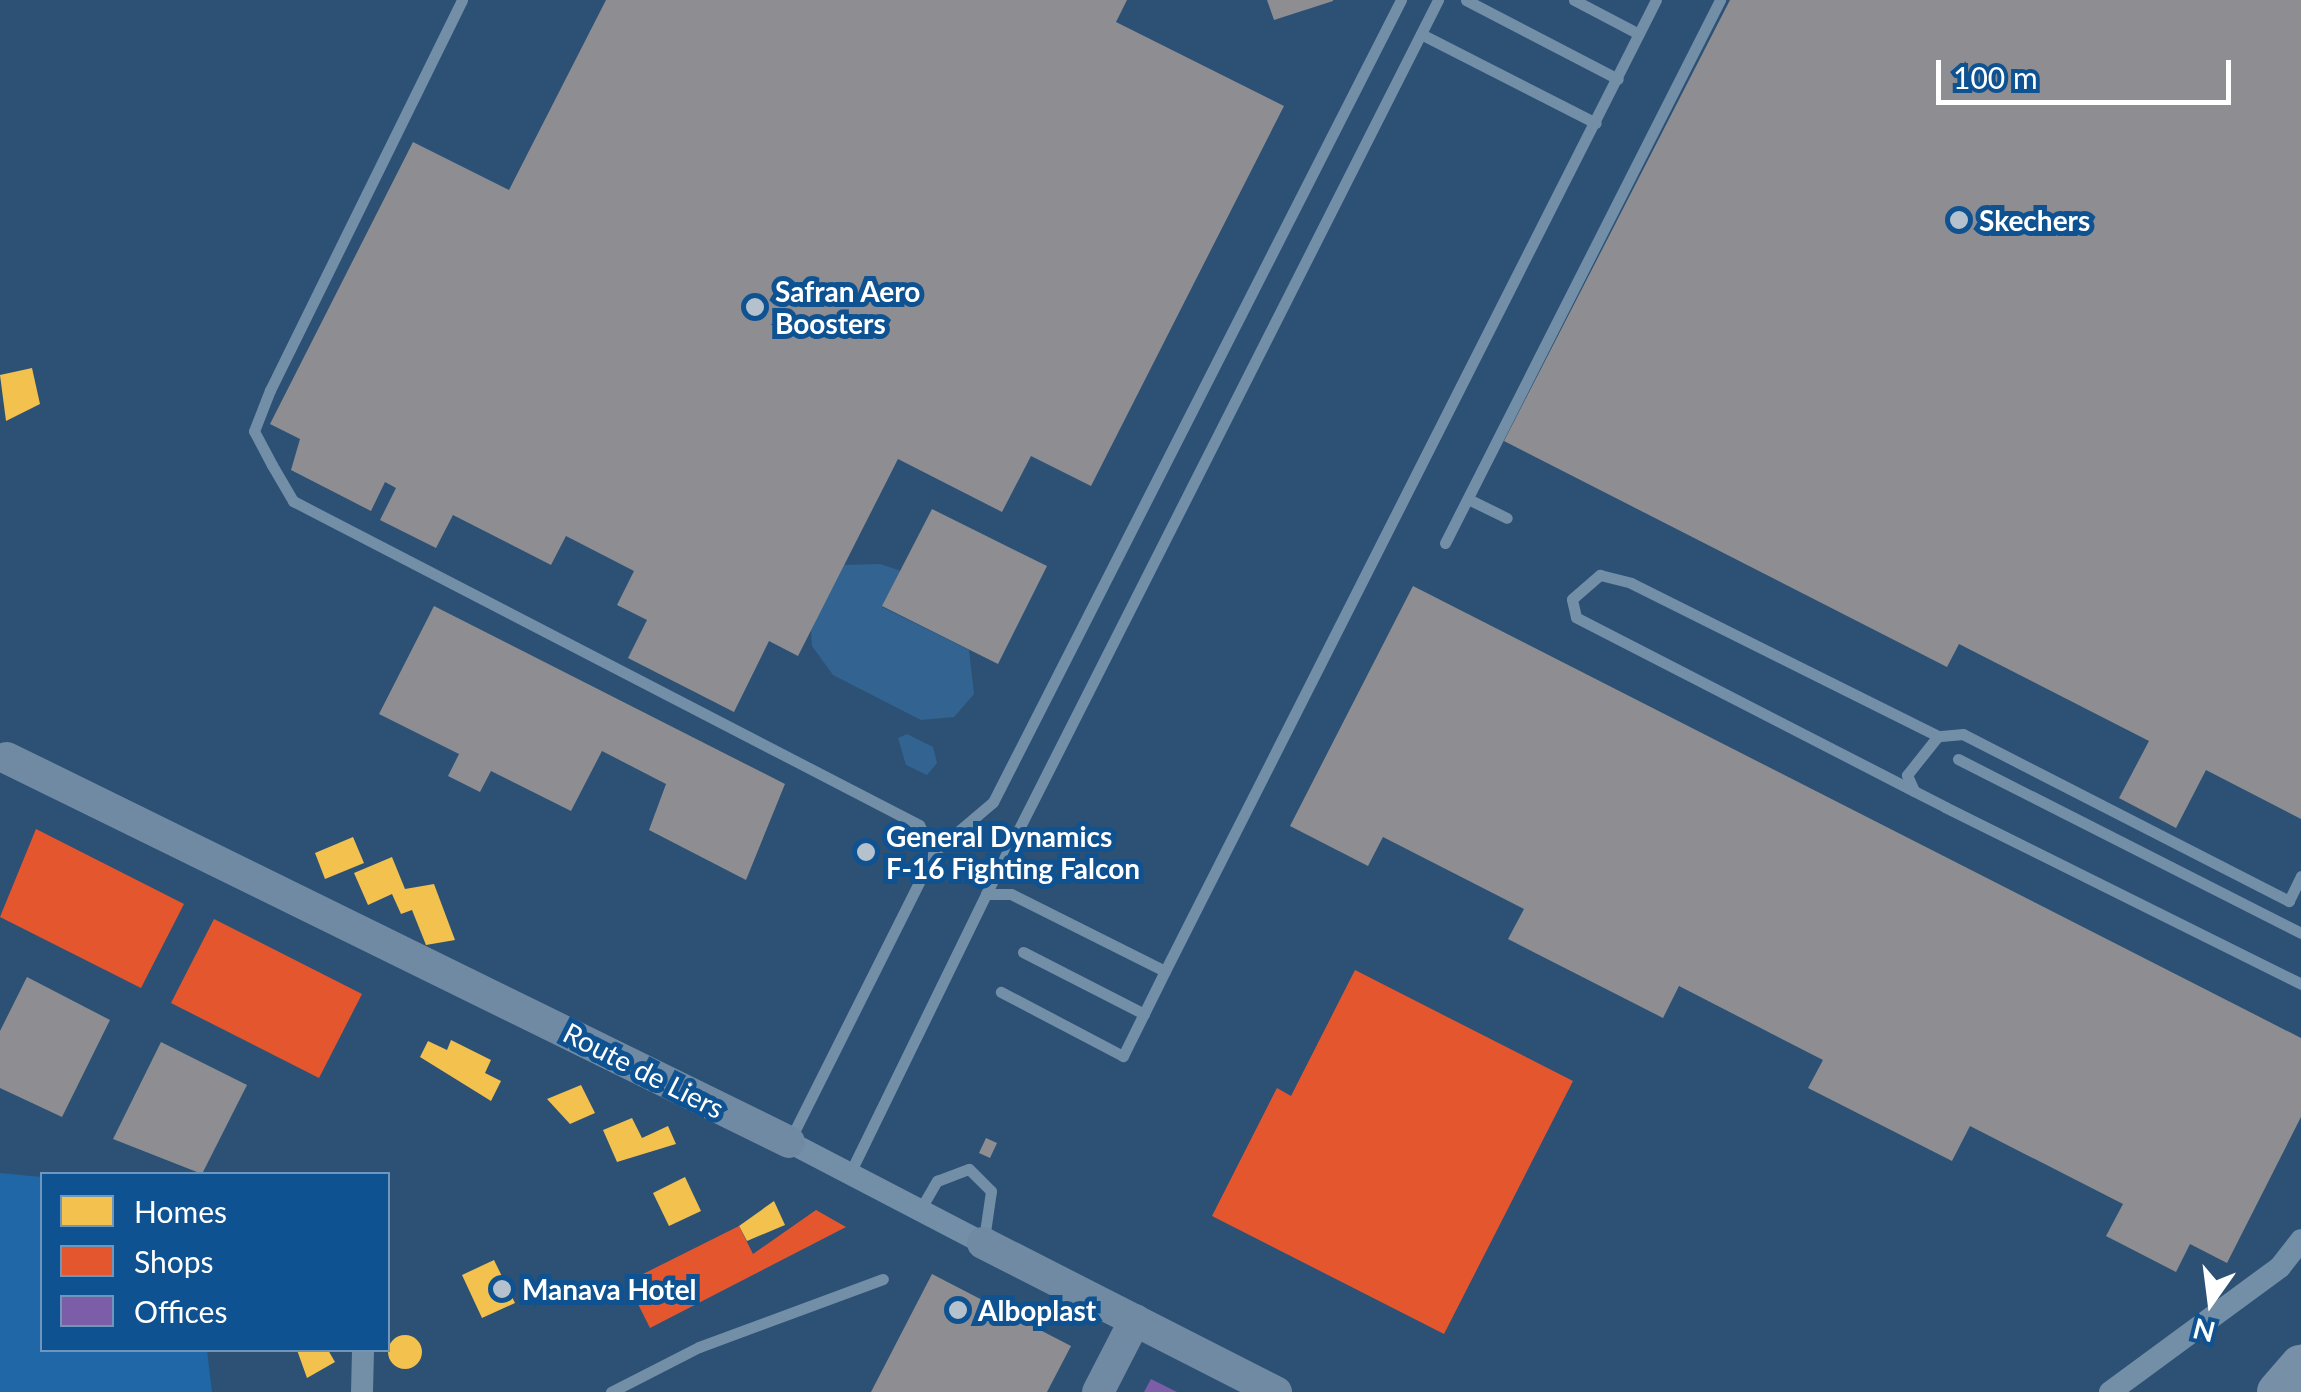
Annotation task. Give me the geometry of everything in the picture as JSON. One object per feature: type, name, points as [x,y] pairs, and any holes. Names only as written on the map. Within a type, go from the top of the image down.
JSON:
[{"type":"highway","points":[[2278,1392],[2301,1366]]},
{"type":"street","name":"Route de Liers","points":[[2,757],[789,1142],[1276,1392]]},
{"type":"street","points":[[2110,1392],[2280,1267],[2301,1240]]},
{"type":"street","points":[[1098,1392],[1134,1320]]},
{"type":"street","points":[[362,1392],[363,1352]]},
{"type":"lane","points":[[462,0],[270,390],[254,430],[272,465],[292,501],[919,825],[934,852]]},
{"type":"lane","points":[[789,1142],[934,852],[993,802],[1401,0]]},
{"type":"lane","points":[[850,1174],[986,894],[1438,0]]},
{"type":"lane","points":[[1466,0],[1618,79]]},
{"type":"lane","points":[[1574,0],[1640,34]]},
{"type":"lane","points":[[1000,992],[1123,1056],[1656,0]]},
{"type":"lane","points":[[1445,543],[1720,0]]},
{"type":"lane","points":[[1421,34],[1596,123]]},
{"type":"lane","points":[[1468,499],[1507,518]]},
{"type":"lane","points":[[2301,876],[2289,901],[1963,734],[1938,736],[1631,583],[1600,575],[1572,598],[1576,617],[2301,984]]},
{"type":"lane","points":[[1914,791],[1907,774],[1914,755],[1938,736]]},
{"type":"lane","points":[[1958,759],[2301,933]]},
{"type":"lane","points":[[986,894],[1011,894],[1165,971]]},
{"type":"lane","points":[[1023,952],[1144,1014]]},
{"type":"lane","points":[[920,1210],[937,1181],[969,1169],[991,1192],[983,1242]]},
{"type":"lane","points":[[612,1392],[710,1342],[883,1279]]},
{"type":"shaded area","points":[[880,564],[901,571],[882,607],[969,650],[974,694],[954,717],[921,720],[833,675],[812,646],[811,629],[844,565]]},
{"type":"shaded area","points":[[907,734],[933,747],[937,763],[927,775],[906,765],[898,738]]},
{"type":"shaded area","points":[[0,1173],[40,1177],[40,1352],[207,1352],[212,1392],[0,1392]]},
{"type":"building: Homes","points":[[32,368],[40,404],[6,421],[0,375]]},
{"type":"building: Homes","points":[[353,837],[364,863],[325,879],[315,853]]},
{"type":"building: Homes","points":[[392,857],[405,889],[434,884],[455,940],[426,945],[412,910],[401,914],[392,894],[368,905],[354,873]]},
{"type":"building: Homes","points":[[451,1040],[491,1060],[485,1073],[501,1081],[491,1101],[420,1057],[428,1041],[447,1050]]},
{"type":"building: Homes","points":[[581,1085],[595,1113],[570,1124],[547,1099]]},
{"type":"building: Homes","points":[[632,1118],[642,1138],[668,1126],[676,1144],[617,1162],[603,1130]]},
{"type":"building: Homes","points":[[685,1177],[701,1211],[669,1226],[653,1193]]},
{"type":"building: Homes","points":[[774,1201],[785,1225],[747,1241],[739,1226]]},
{"type":"building: Homes","points":[[494,1260],[515,1303],[482,1318],[462,1275]]},
{"type":"building: Homes","points":[[398,1336],[412,1336],[421,1345],[421,1359],[412,1368],[398,1368],[389,1359],[390,1344]]},
{"type":"building: Homes","points":[[298,1352],[329,1352],[335,1362],[307,1378]]},
{"type":"building: Shops","points":[[36,829],[184,904],[141,988],[0,917]]},
{"type":"building: Shops","points":[[214,919],[362,994],[319,1078],[171,1003]]},
{"type":"building: Shops","points":[[1355,970],[1573,1081],[1444,1334],[1212,1216],[1277,1088],[1291,1096]]},
{"type":"building: Shops","points":[[816,1210],[846,1227],[650,1328],[627,1282],[739,1226],[753,1254]]},
{"type":"building: Offices","points":[[1151,1379],[1177,1392],[1144,1392]]},
{"type":"building: Industry","name":"Safran Aero Boosters","points":[[606,0],[1127,0],[1116,22],[1284,106],[1091,486],[1031,456],[1002,512],[898,459],[798,656],[769,641],[734,712],[628,658],[647,620],[617,605],[634,571],[566,536],[551,565],[453,515],[436,548],[380,520],[396,488],[385,482],[371,511],[291,470],[300,439],[270,424],[413,142],[509,190]]},
{"type":"building: Industry","points":[[1267,0],[1333,0],[1333,1],[1274,20]]},
{"type":"building: Industry","name":"Skechers","points":[[1730,0],[2301,0],[2301,819],[2206,770],[2176,828],[2119,798],[2149,741],[1959,644],[1947,667],[1504,441]]},
{"type":"building: Industry","points":[[932,509],[1047,566],[998,664],[882,606]]},
{"type":"building: Industry","points":[[1413,586],[2301,1038],[2301,1117],[2227,1263],[2190,1244],[2176,1272],[2106,1236],[2123,1204],[1970,1126],[1952,1161],[1808,1088],[1823,1060],[1679,986],[1663,1018],[1508,939],[1524,909],[1383,837],[1368,866],[1290,826]]},
{"type":"building: Industry","points":[[434,606],[785,784],[746,880],[649,830],[666,784],[602,751],[571,811],[491,771],[480,792],[448,776],[459,754],[379,714]]},
{"type":"building: Industry","points":[[27,977],[110,1020],[62,1117],[0,1088],[0,1031]]},
{"type":"building: Industry","points":[[161,1042],[247,1085],[203,1172],[113,1139]]},
{"type":"building: Industry","points":[[986,1138],[997,1143],[990,1158],[979,1153]]},
{"type":"building: Industry","name":"Alboplast","points":[[932,1274],[1071,1346],[1047,1392],[871,1392]]},
{"type":"place","name":"Skechers","points":[[1959,220]]},
{"type":"place","name":"Safran Aero Boosters","points":[[755,307]]},
{"type":"place","name":"General Dynamics F-16 Fighting Falcon","points":[[866,852]]},
{"type":"place","name":"Manava Hotel","points":[[502,1289]]},
{"type":"place","name":"Alboplast","points":[[958,1310]]}]
